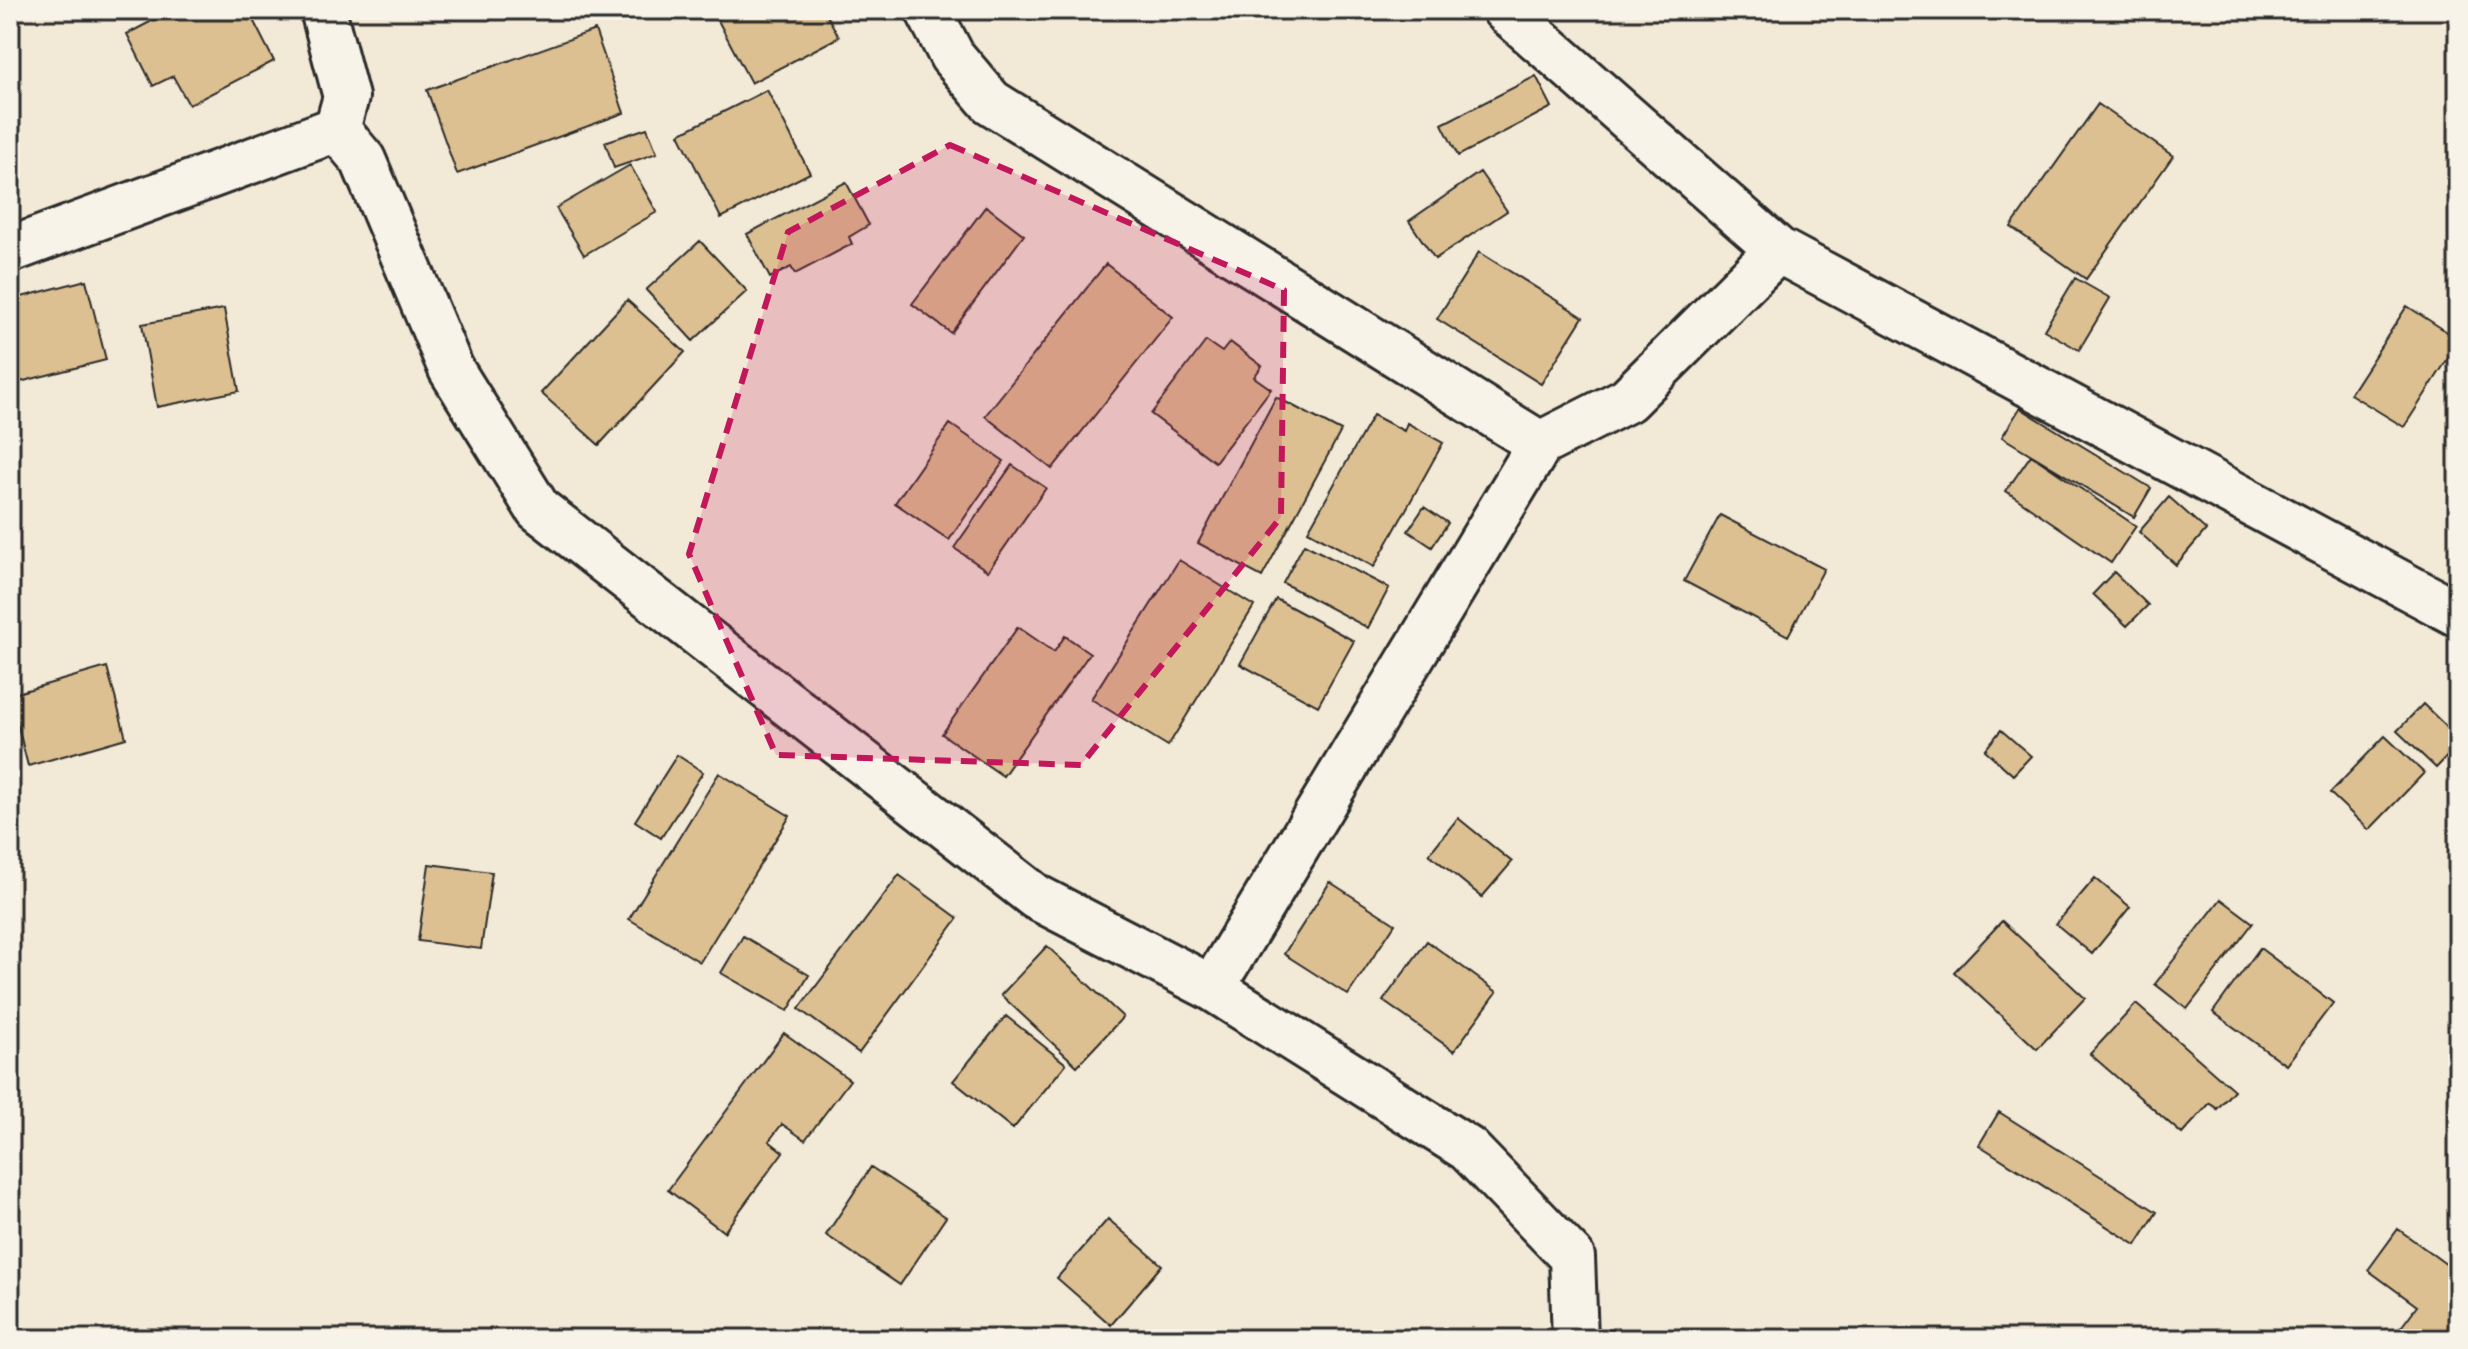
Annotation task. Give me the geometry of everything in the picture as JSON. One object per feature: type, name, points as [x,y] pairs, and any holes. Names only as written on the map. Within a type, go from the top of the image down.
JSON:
[{"type":"street","points":[[323,10],[346,97],[337,129]]},
{"type":"street","points":[[928,10],[952,56],[991,102],[1540,444]]},
{"type":"street","points":[[1505,10],[1778,250],[2458,614]]},
{"type":"street","points":[[10,250],[337,129]]},
{"type":"street","points":[[337,129],[363,160],[451,369],[538,509],[1036,897],[1212,988],[1468,1149],[1572,1257],[1575,1339]]},
{"type":"street","points":[[1212,988],[1540,444],[1627,400],[1778,250]]},
{"type":"highlighted area","points":[[950,145],[1284,290],[1281,517],[1081,765],[776,755],[689,554],[788,232]]},
{"type":"building","points":[[173,10],[248,10],[274,61],[189,105],[173,76],[153,86],[127,34]]},
{"type":"building","points":[[824,10],[839,37],[751,83],[713,11]]},
{"type":"building","points":[[595,30],[624,113],[457,174],[427,90]]},
{"type":"building","points":[[1536,76],[1552,107],[1458,156],[1442,124]]},
{"type":"building","points":[[767,90],[810,173],[721,218],[679,134]]},
{"type":"building","points":[[2098,104],[2173,156],[2086,279],[2011,227]]},
{"type":"building","points":[[647,128],[657,153],[614,168],[605,142]]},
{"type":"building","points":[[630,165],[657,212],[584,255],[556,208]]},
{"type":"building","points":[[1480,172],[1507,211],[1435,259],[1409,221]]},
{"type":"building","points":[[846,182],[869,225],[849,237],[852,244],[795,274],[791,267],[770,278],[747,234]]},
{"type":"building","points":[[986,206],[1024,235],[951,333],[912,304]]},
{"type":"building","points":[[700,241],[747,291],[693,341],[646,290]]},
{"type":"building","points":[[1479,252],[1583,317],[1541,384],[1437,319]]},
{"type":"building","points":[[1106,264],[1173,317],[1052,469],[985,416]]},
{"type":"building","points":[[2075,278],[2110,298],[2079,350],[2044,330]]},
{"type":"building","points":[[86,280],[106,360],[12,384],[10,300]]},
{"type":"building","points":[[627,300],[685,352],[599,445],[541,393]]},
{"type":"building","points":[[2407,306],[2458,339],[2458,343],[2404,427],[2350,394]]},
{"type":"building","points":[[224,309],[239,391],[157,407],[142,324]]},
{"type":"building","points":[[1206,341],[1222,352],[1230,342],[1262,366],[1254,377],[1271,389],[1215,462],[1151,414]]},
{"type":"building","points":[[1276,397],[1341,431],[1262,577],[1198,543]]},
{"type":"building","points":[[2020,408],[2151,488],[2134,517],[2002,437]]},
{"type":"building","points":[[1373,415],[1404,431],[1407,423],[1443,443],[1374,567],[1308,531]]},
{"type":"building","points":[[950,424],[1004,461],[949,540],[895,503]]},
{"type":"building","points":[[2031,455],[2136,526],[2111,563],[2006,491]]},
{"type":"building","points":[[1012,465],[1046,488],[988,571],[954,548]]},
{"type":"building","points":[[2169,497],[2206,530],[2176,565],[2139,532]]},
{"type":"building","points":[[1424,507],[1448,523],[1432,547],[1408,531]]},
{"type":"building","points":[[1720,515],[1824,569],[1788,636],[1684,581]]},
{"type":"building","points":[[1304,544],[1389,588],[1368,628],[1283,583]]},
{"type":"building","points":[[1179,560],[1254,606],[1168,746],[1091,699]]},
{"type":"building","points":[[2114,572],[2148,605],[2127,626],[2093,594]]},
{"type":"building","points":[[1276,599],[1354,641],[1318,706],[1240,664]]},
{"type":"building","points":[[1018,627],[1054,652],[1065,636],[1090,653],[1003,776],[942,734]]},
{"type":"building","points":[[107,667],[126,738],[28,766],[10,695]]},
{"type":"building","points":[[2423,704],[2458,738],[2458,745],[2436,768],[2397,731]]},
{"type":"building","points":[[2001,730],[2031,756],[2013,775],[1985,750]]},
{"type":"building","points":[[2385,736],[2424,773],[2369,830],[2330,793]]},
{"type":"building","points":[[677,755],[703,772],[661,838],[635,821]]},
{"type":"building","points":[[719,773],[790,816],[700,962],[629,919]]},
{"type":"building","points":[[1458,818],[1512,862],[1482,897],[1429,854]]},
{"type":"building","points":[[429,864],[492,872],[481,949],[418,941]]},
{"type":"building","points":[[899,875],[958,918],[859,1053],[799,1009]]},
{"type":"building","points":[[2095,878],[2130,907],[2092,954],[2056,924]]},
{"type":"building","points":[[1330,882],[1395,924],[1348,995],[1284,954]]},
{"type":"building","points":[[2221,899],[2253,923],[2187,1009],[2155,984]]},
{"type":"building","points":[[2002,921],[2085,998],[2037,1049],[1954,972]]},
{"type":"building","points":[[743,936],[809,975],[788,1011],[721,973]]},
{"type":"building","points":[[1427,941],[1497,992],[1454,1051],[1383,1001]]},
{"type":"building","points":[[1047,946],[1123,1017],[1077,1066],[1001,995]]},
{"type":"building","points":[[2260,948],[2333,1003],[2286,1065],[2213,1012]]},
{"type":"building","points":[[2136,1004],[2234,1090],[2217,1109],[2210,1103],[2182,1134],[2090,1054]]},
{"type":"building","points":[[1006,1016],[1066,1064],[1013,1129],[953,1081]]},
{"type":"building","points":[[784,1033],[850,1080],[805,1140],[782,1124],[769,1141],[783,1152],[724,1232],[668,1190]]},
{"type":"building","points":[[1999,1112],[2157,1212],[2136,1245],[1979,1145]]},
{"type":"building","points":[[871,1167],[946,1217],[900,1285],[826,1235]]},
{"type":"building","points":[[1108,1219],[1162,1265],[1111,1325],[1057,1278]]},
{"type":"building","points":[[2398,1229],[2458,1273],[2458,1339],[2411,1339],[2399,1330],[2417,1306],[2368,1270]]}]
